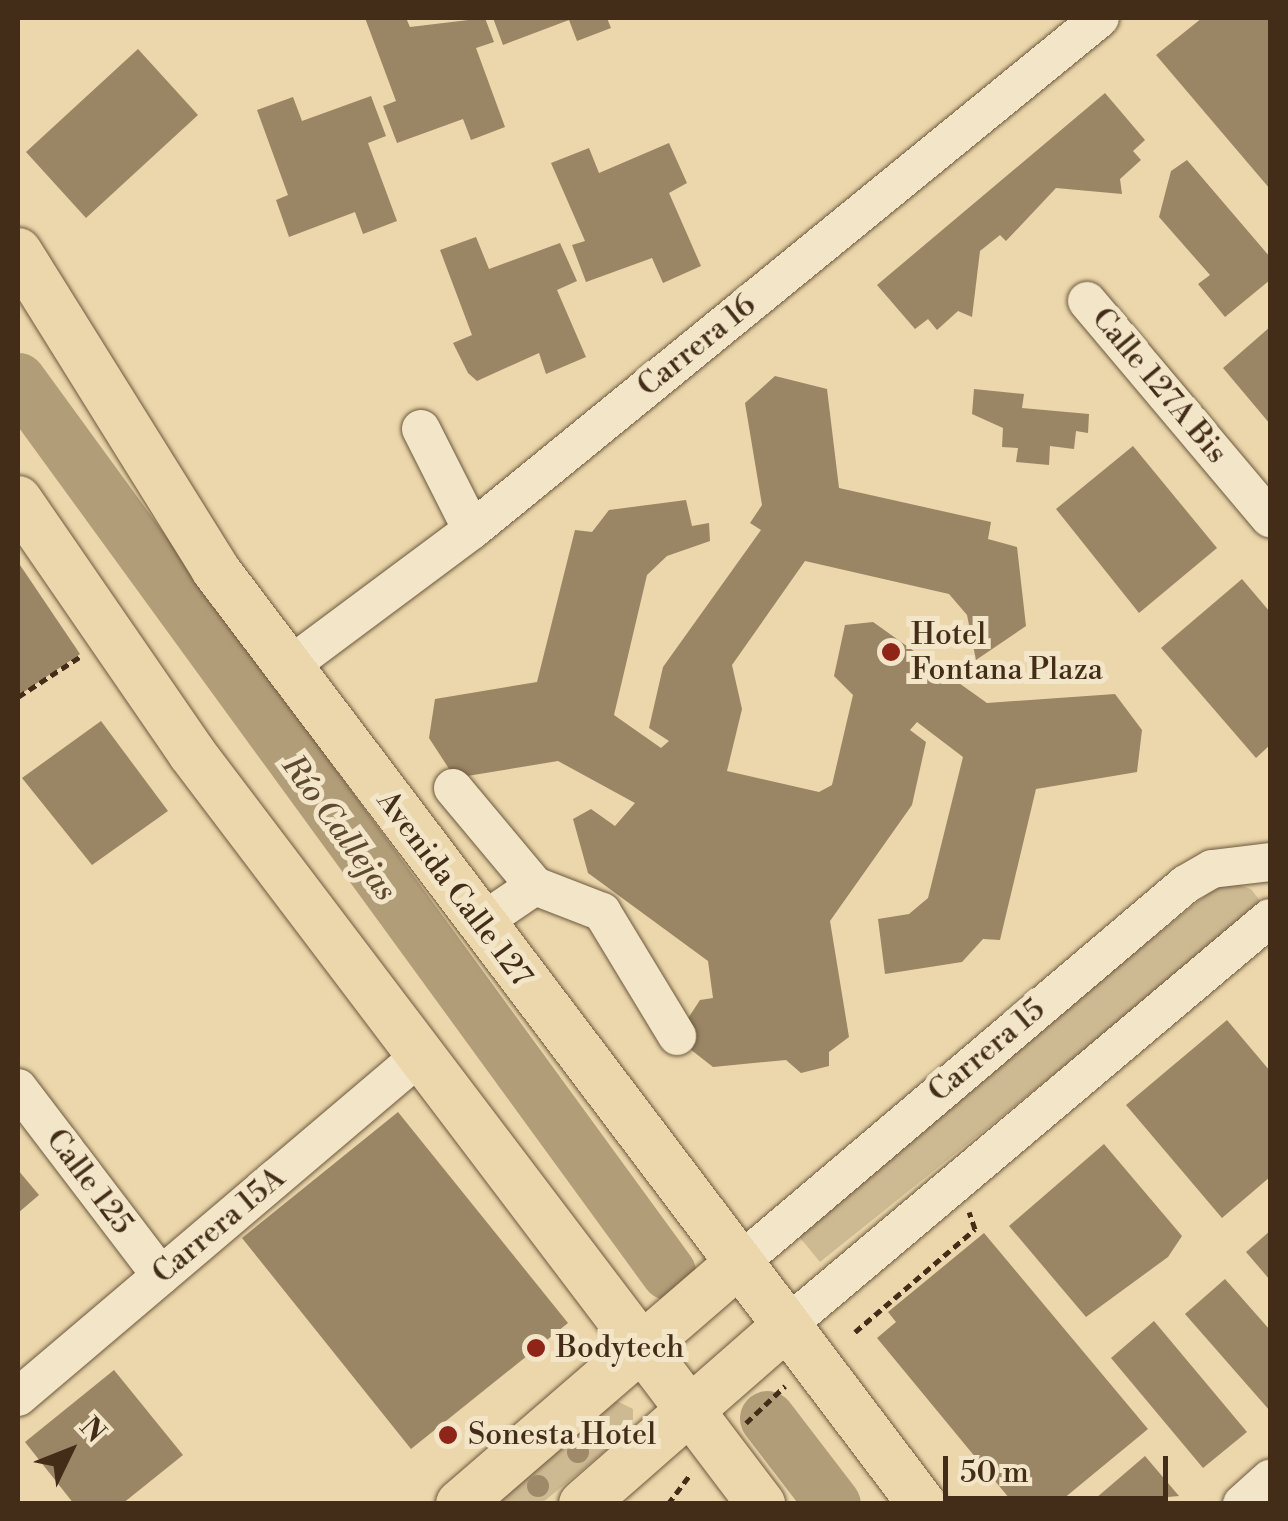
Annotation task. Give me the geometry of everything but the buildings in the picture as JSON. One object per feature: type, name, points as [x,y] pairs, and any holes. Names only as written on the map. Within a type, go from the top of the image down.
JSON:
[{"type":"main road","name":"Avenida Calle 127","points":[[18,252],[156,480],[288,667],[922,1504]]},
{"type":"main road","points":[[18,500],[108,638],[760,1504]]},
{"type":"main road","points":[[460,1504],[738,1264]]},
{"type":"main road","points":[[583,1504],[786,1326]]},
{"type":"street","name":"Carrera 16","points":[[288,667],[472,530],[1100,18]]},
{"type":"street","name":"Calle 127A Bis","points":[[1087,301],[1270,518]]},
{"type":"street","points":[[422,428],[472,530]]},
{"type":"street","points":[[453,788],[535,886],[602,912],[678,1036]]},
{"type":"street","name":"Carrera 15","points":[[738,1264],[1186,884],[1263,872]]},
{"type":"street","points":[[479,924],[535,886]]},
{"type":"street","points":[[786,1326],[1270,918]]},
{"type":"street","name":"Carrera 15A","points":[[18,1396],[161,1276],[245,1219],[421,1055]]},
{"type":"street","name":"Calle 125","points":[[18,1088],[161,1276]]},
{"type":"street","points":[[1242,1504],[1270,1480]]},
{"type":"path","points":[[18,697],[108,638]]},
{"type":"path","points":[[668,1504],[670,1494]]},
{"type":"shaded area","points":[[1225,880],[1251,889],[1264,906],[820,1262],[792,1228]]},
{"type":"shaded area","points":[[615,1400],[633,1409],[633,1428],[542,1503],[493,1504]]},
{"type":"waterway","name":"Río Callejas","points":[[18,380],[668,1272]]},
{"type":"waterway","name":"Río Callejas","points":[[767,1418],[833,1504]]},
{"type":"place","name":"Hotel Fontana Plaza","points":[[891,652]]},
{"type":"place","name":"Bodytech","points":[[536,1348]]},
{"type":"place","name":"Sonesta Hotel","points":[[448,1435]]}]
